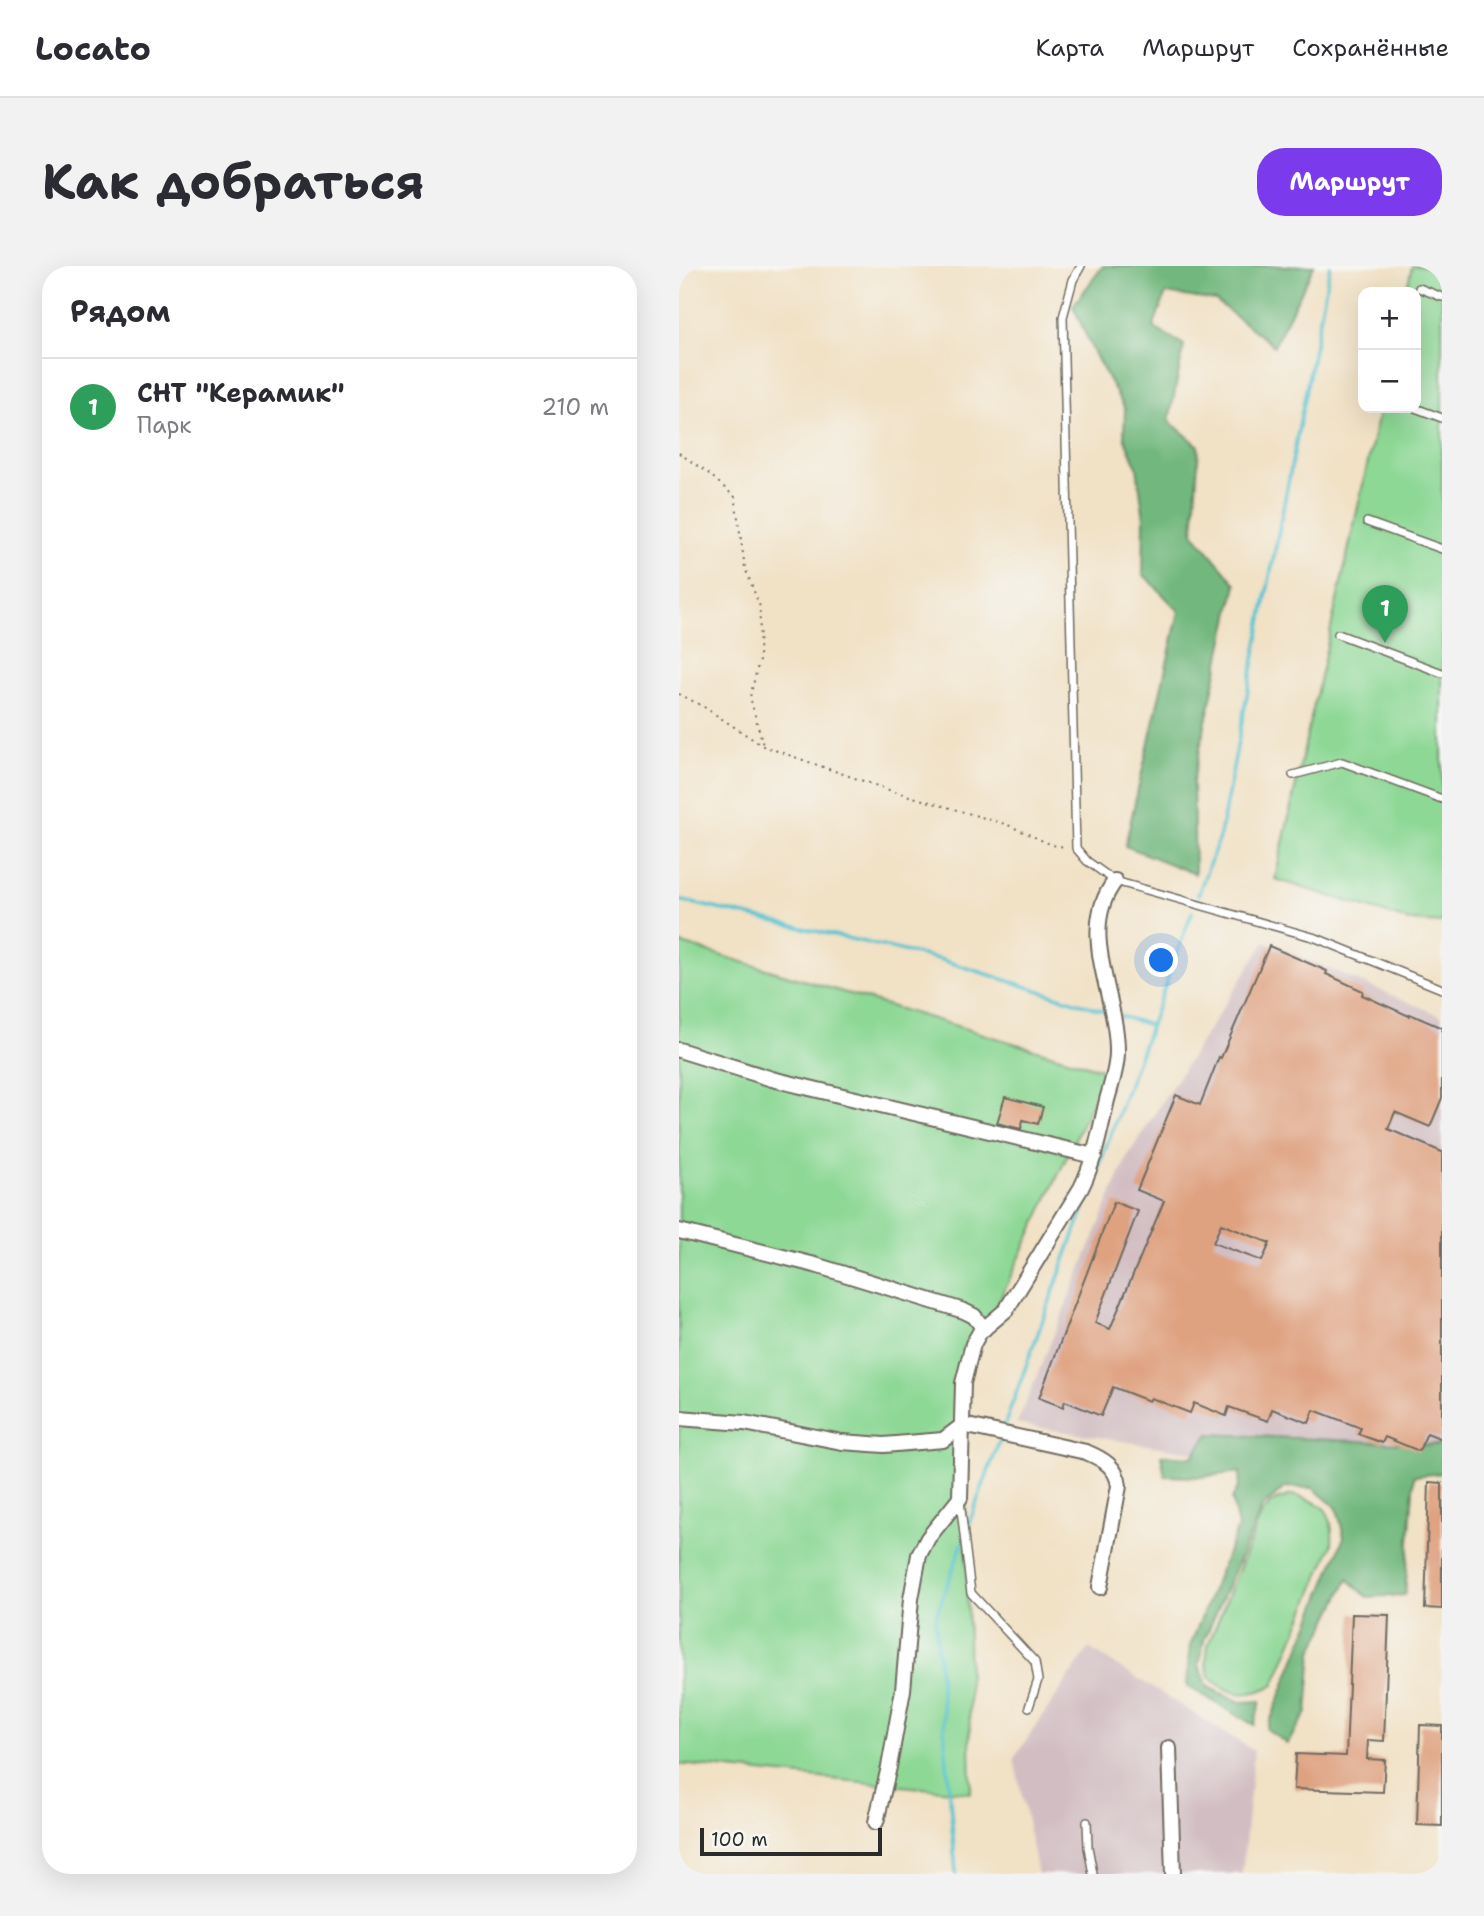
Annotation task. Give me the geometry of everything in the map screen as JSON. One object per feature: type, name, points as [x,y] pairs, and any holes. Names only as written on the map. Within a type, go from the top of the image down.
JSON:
[{"type":"street","points":[[876,1822],[903,1690],[911,1599],[919,1555],[928,1538],[960,1498],[963,1383],[973,1344],[984,1329],[1006,1310],[1081,1188],[1094,1156],[1116,1067],[1115,1028],[1097,927],[1100,908],[1115,881]]},
{"type":"street","points":[[679,1050],[772,1079],[1094,1156]]},
{"type":"street","points":[[679,1231],[804,1262],[964,1311],[980,1321],[984,1329]]},
{"type":"street","points":[[679,1419],[744,1423],[842,1442],[884,1445],[943,1440],[963,1425],[1086,1452],[1113,1468],[1119,1486],[1100,1587]]},
{"type":"street","points":[[1168,1748],[1173,1874]]},
{"type":"lane","points":[[1081,266],[1073,280],[1063,317],[1076,848],[1087,861],[1115,881],[1316,937],[1442,989]]},
{"type":"lane","points":[[1421,289],[1442,297]]},
{"type":"lane","points":[[1421,410],[1442,418]]},
{"type":"lane","points":[[1367,522],[1442,549]]},
{"type":"lane","points":[[1338,634],[1442,673]]},
{"type":"lane","points":[[1293,775],[1342,762],[1442,799]]},
{"type":"lane","points":[[960,1498],[961,1527],[971,1593],[1035,1662],[1038,1680],[1029,1707]]},
{"type":"lane","points":[[1087,1822],[1093,1874]]},
{"type":"path","points":[[679,453],[735,497],[745,568],[760,607],[759,660],[750,698],[763,746]]},
{"type":"path","points":[[679,694],[704,707],[763,746],[889,790],[1008,825],[1052,845],[1076,848]]},
{"type":"shaded area","points":[[1265,942],[1442,1016],[1442,1468],[1203,1454],[1017,1424],[1127,1157]]},
{"type":"shaded area","points":[[1089,1648],[1254,1751],[1242,1874],[1038,1874],[1014,1758]]},
{"type":"green space","points":[[1103,266],[1314,266],[1274,346],[1216,301],[1166,293],[1153,327],[1184,345],[1169,421],[1199,446],[1193,533],[1236,584],[1193,781],[1195,874],[1125,846],[1179,611],[1143,574],[1144,519],[1137,467],[1124,437],[1125,409],[1094,353],[1073,306]]},
{"type":"green space","points":[[1412,266],[1442,266],[1442,923],[1410,921],[1275,879],[1379,413],[1421,413],[1421,287],[1407,287]]},
{"type":"green space","points":[[679,943],[1107,1071],[963,1378],[971,1793],[679,1764]]},
{"type":"green space","points":[[1209,1434],[1442,1445],[1442,1473],[1414,1476],[1405,1595],[1367,1597],[1348,1579],[1312,1652],[1307,1713],[1287,1744],[1267,1729],[1344,1537],[1337,1508],[1313,1488],[1285,1487],[1262,1508],[1204,1640],[1199,1666],[1208,1687],[1240,1702],[1261,1701],[1254,1725],[1187,1686],[1190,1646],[1238,1527],[1232,1499],[1239,1485],[1240,1472],[1200,1477],[1165,1476],[1161,1455],[1192,1457]]},
{"type":"green space","points":[[1292,1495],[1312,1501],[1325,1510],[1331,1524],[1332,1545],[1274,1685],[1255,1692],[1233,1692],[1209,1677],[1206,1662],[1208,1645],[1262,1513],[1276,1500]]},
{"type":"building","points":[[1269,946],[1327,971],[1326,974],[1363,991],[1362,995],[1442,1028],[1442,1098],[1430,1127],[1395,1112],[1388,1129],[1442,1152],[1442,1439],[1427,1433],[1419,1451],[1385,1437],[1382,1443],[1358,1434],[1361,1428],[1314,1410],[1309,1423],[1272,1409],[1268,1421],[1229,1407],[1226,1416],[1194,1403],[1190,1413],[1113,1387],[1101,1416],[1065,1401],[1063,1407],[1039,1398],[1114,1202],[1138,1211],[1095,1323],[1110,1329],[1164,1201],[1137,1190],[1176,1095],[1200,1105],[1219,1057],[1221,1058]],"holes":[[[1221,1224],[1270,1243],[1262,1261],[1213,1243]]]},
{"type":"building","points":[[1005,1097],[1043,1107],[1038,1124],[1023,1120],[1021,1129],[997,1123]]},
{"type":"building","points":[[1429,1482],[1442,1483],[1442,1609],[1425,1608]]},
{"type":"building","points":[[1352,1614],[1389,1615],[1384,1741],[1368,1740],[1367,1759],[1385,1760],[1383,1792],[1294,1789],[1296,1754],[1346,1756]]},
{"type":"building","points":[[1420,1725],[1442,1726],[1442,1826],[1417,1825]]},
{"type":"waterway","points":[[1198,895],[1220,835],[1330,266]]},
{"type":"waterway","points":[[679,900],[939,959],[1107,1012]]},
{"type":"waterway","points":[[1003,1429],[1192,912]]},
{"type":"waterway","points":[[1117,1015],[1150,1025]]},
{"type":"waterway","points":[[966,1531],[1001,1437]]},
{"type":"waterway","points":[[956,1874],[935,1618],[963,1542]]},
{"type":"place","name":"СНТ \"Керамик\"","points":[[1385,643]]}]
